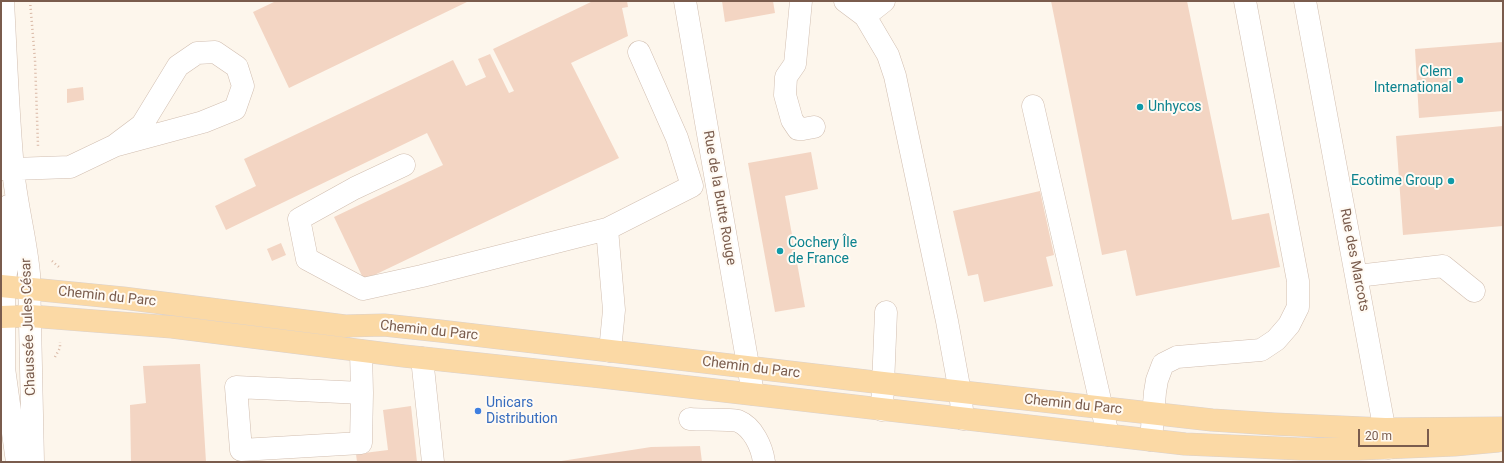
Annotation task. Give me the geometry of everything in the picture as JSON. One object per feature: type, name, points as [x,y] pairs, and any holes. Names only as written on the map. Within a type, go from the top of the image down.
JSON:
[{"type":"main road","name":"Chemin du Parc","points":[[2,286],[124,298],[346,326],[384,325],[1101,408],[1212,420],[1274,424],[1454,445],[1503,440]]},
{"type":"main road","name":"Chemin du Parc","points":[[2,317],[30,316],[98,320],[172,327],[361,351],[1196,445],[1308,449],[1387,438],[1503,428]]},
{"type":"street","name":"Chaussée Jules César","points":[[3,1],[8,210],[7,266],[2,286],[2,367],[17,462]]},
{"type":"street","name":"Rue de la Butte Rouge","points":[[685,1],[753,394]]},
{"type":"street","points":[[801,1],[795,64],[786,77],[785,95],[792,120],[798,129],[814,126]]},
{"type":"street","points":[[845,1],[865,16],[888,54],[895,76],[947,321],[960,392],[963,419]]},
{"type":"street","points":[[865,16],[884,1]]},
{"type":"street","points":[[1151,440],[1157,380],[1163,364],[1177,357],[1261,350],[1276,340],[1289,326],[1298,307],[1298,281],[1245,1]]},
{"type":"street","name":"Rue des Marcots","points":[[1305,1],[1387,438]]},
{"type":"street","points":[[7,169],[70,167],[114,146],[203,122],[235,109],[243,86],[237,67],[215,52],[197,53],[178,66],[142,125],[114,146]]},
{"type":"street","points":[[404,165],[355,188],[299,219],[307,259],[363,289],[422,276],[607,229],[692,186],[677,138],[639,52]]},
{"type":"street","points":[[1033,106],[1108,436]]},
{"type":"street","name":"Chaussée Jules César","points":[[7,169],[20,218],[27,253],[30,288],[33,462]]},
{"type":"street","points":[[607,229],[614,310],[610,351]]},
{"type":"street","points":[[1356,276],[1443,266],[1474,291]]},
{"type":"street","points":[[882,410],[886,312]]},
{"type":"street","points":[[361,351],[362,393],[361,443],[241,456],[236,387],[362,393]]},
{"type":"street","points":[[422,358],[433,462]]},
{"type":"street","points":[[690,419],[737,421],[752,431],[763,454],[764,462]]},
{"type":"path","points":[[30,1],[35,60],[39,168]]},
{"type":"path","name":"Chaussée Jules César","points":[[49,258],[63,272]]},
{"type":"path","name":"Chaussée Jules César","points":[[53,360],[60,348],[61,339]]},
{"type":"building","points":[[276,1],[469,1],[289,88],[253,12]]},
{"type":"building","points":[[593,1],[627,1],[628,7],[622,8],[628,36],[571,63],[619,158],[364,280],[334,217],[443,165],[427,133],[226,230],[215,206],[256,186],[244,159],[453,60],[466,86],[486,77],[478,59],[490,54],[509,93],[514,91],[493,49]]},
{"type":"building","points":[[722,1],[773,1],[775,13],[725,22]]},
{"type":"building","name":"Unhycos","points":[[1051,1],[1187,1],[1232,220],[1269,213],[1280,267],[1136,296],[1126,250],[1102,255]]},
{"type":"building","name":"Clem International","points":[[1503,42],[1503,111],[1419,118],[1415,49]]},
{"type":"building","points":[[83,87],[84,100],[67,103],[67,89]]},
{"type":"building","name":"Ecotime Group","points":[[1503,126],[1503,226],[1403,235],[1396,136]]},
{"type":"building","name":"Cochery Île de France","points":[[811,152],[818,189],[785,196],[805,307],[775,312],[748,163]]},
{"type":"building","points":[[1040,191],[1054,255],[1046,257],[1053,286],[984,302],[978,274],[968,276],[953,211]]},
{"type":"building","points":[[281,243],[286,255],[272,261],[267,249]]},
{"type":"building","points":[[200,364],[206,462],[131,462],[130,405],[146,403],[143,366]]},
{"type":"building","points":[[411,406],[417,462],[357,462],[356,454],[388,450],[383,410]]},
{"type":"building","points":[[700,446],[702,462],[555,462],[651,447]]},
{"type":"place","name":"Clem International","points":[[1460,80]]},
{"type":"place","name":"Unhycos","points":[[1140,107]]},
{"type":"place","name":"Ecotime Group","points":[[1451,181]]},
{"type":"place","name":"Cochery Île de France","points":[[780,251]]},
{"type":"place","name":"Unicars Distribution","points":[[478,411]]}]
